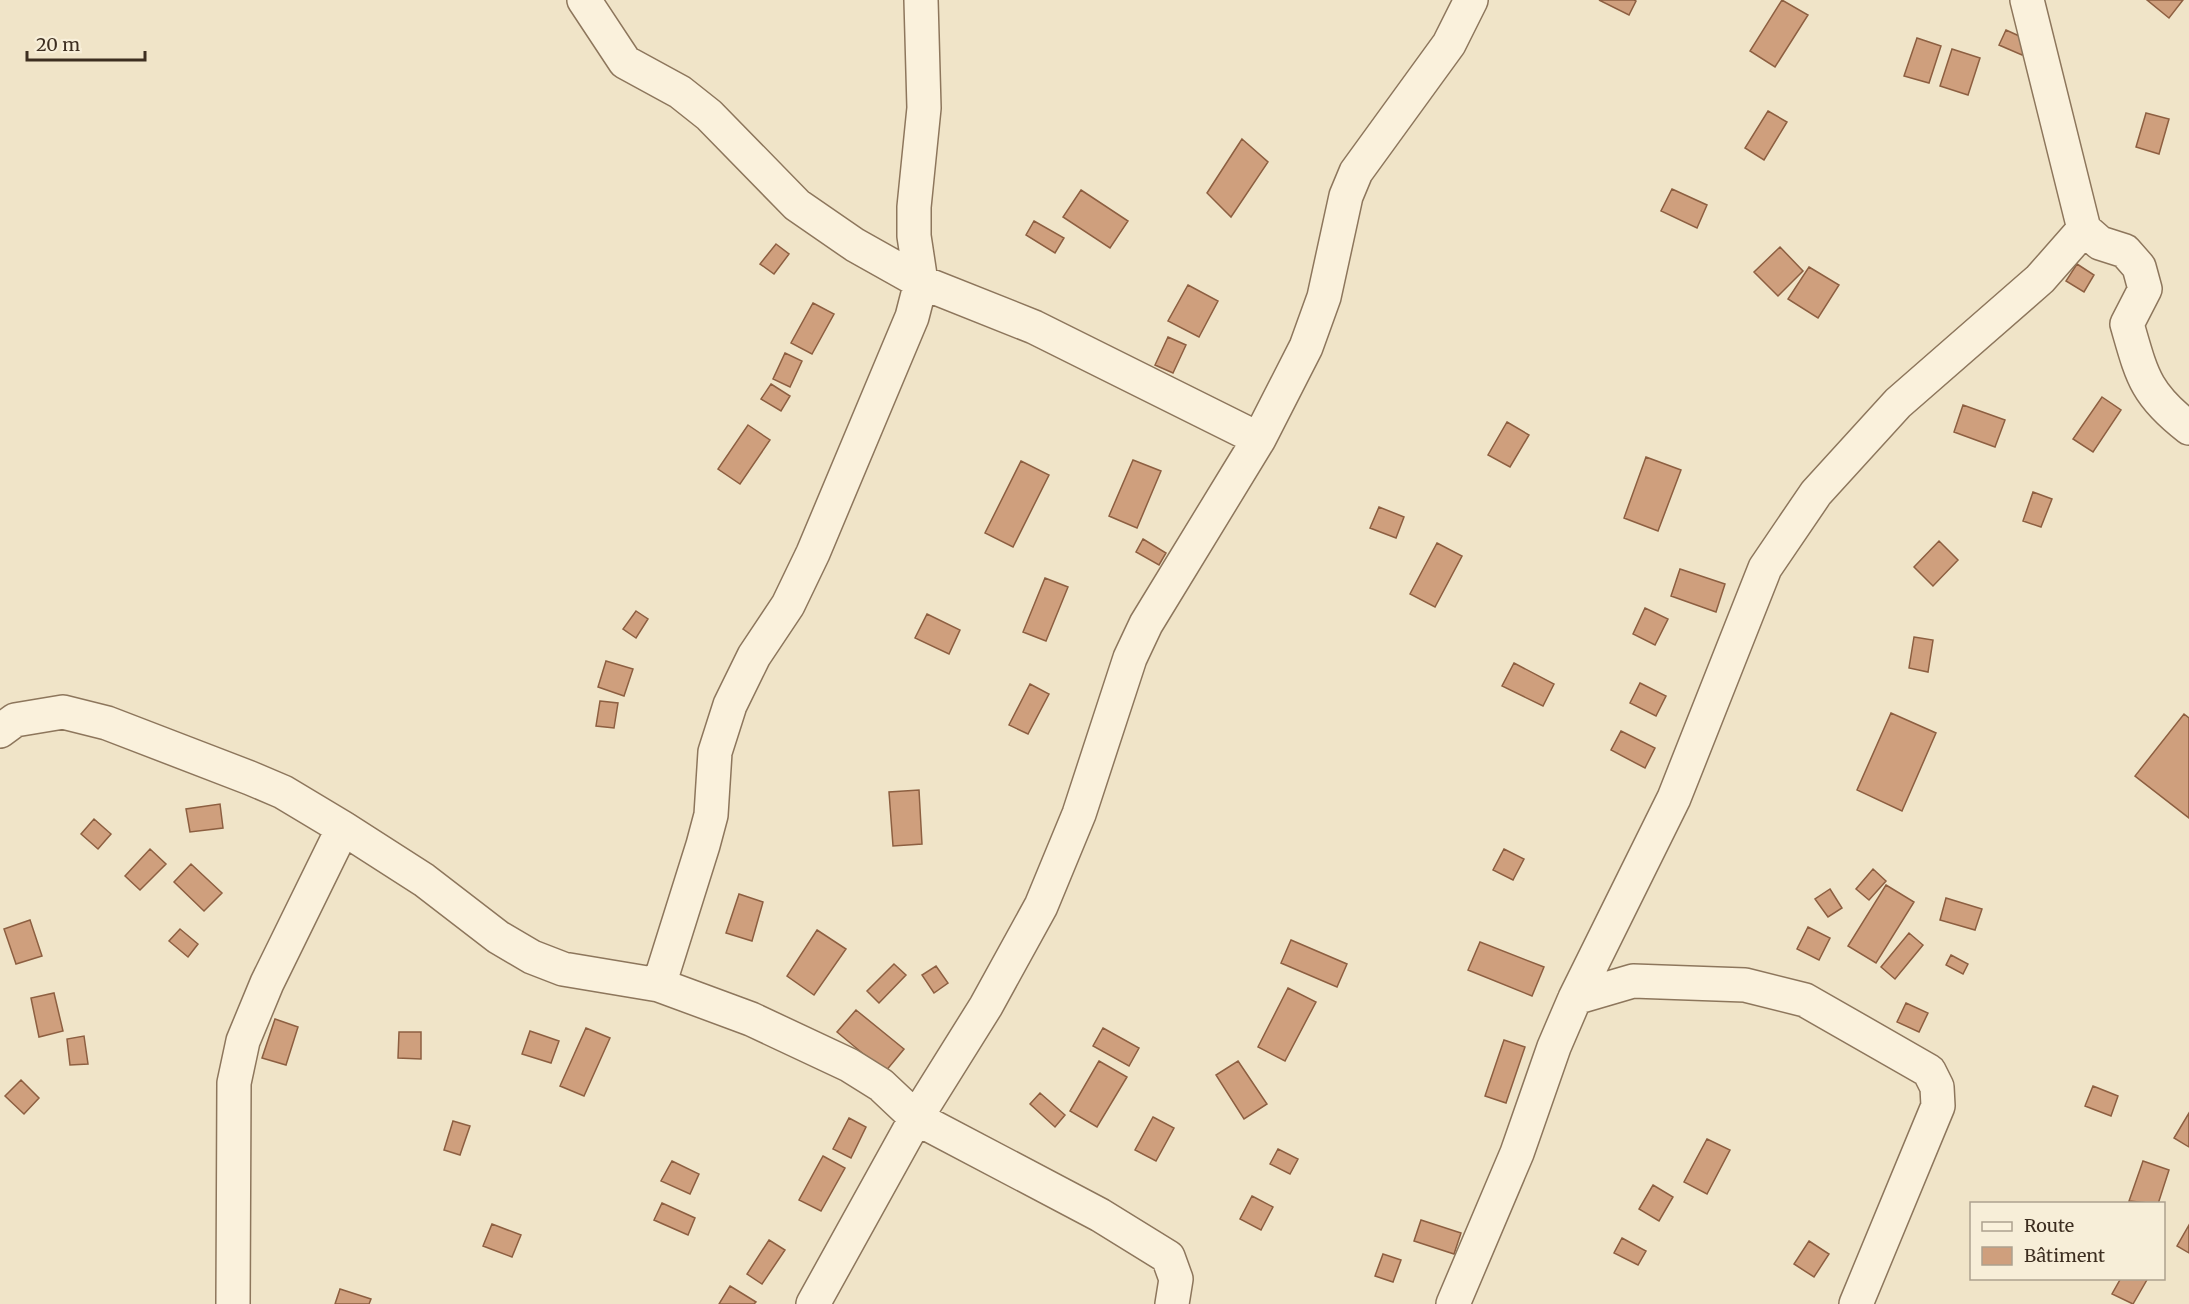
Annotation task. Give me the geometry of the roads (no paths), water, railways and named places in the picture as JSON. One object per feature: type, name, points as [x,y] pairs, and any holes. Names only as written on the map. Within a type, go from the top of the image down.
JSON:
[{"type":"street","points":[[584,0],[625,62],[680,92],[709,115],[797,205],[855,245],[921,282],[1034,327],[1259,439]]},
{"type":"street","points":[[659,985],[711,815],[715,752],[730,705],[754,656],[788,605],[813,553],[897,357],[912,316],[921,282],[914,226],[924,108],[921,0]]},
{"type":"street","points":[[813,1304],[916,1118],[986,1006],[1041,906],[1079,814],[1130,658],[1146,624],[1259,439],[1306,347],[1324,297],[1346,196],[1356,171],[1449,44],[1471,0]]},
{"type":"street","points":[[2027,0],[2084,229],[2100,243],[2125,251],[2139,267],[2145,289],[2127,324],[2143,378],[2159,402],[2189,428]]},
{"type":"street","points":[[1453,1304],[1518,1153],[1554,1047],[1575,998],[1674,798],[1765,568],[1816,493],[1898,403],[2040,279],[2084,229]]},
{"type":"street","points":[[0,731],[15,720],[63,712],[107,723],[283,792],[424,880],[498,937],[532,957],[563,969],[659,985],[751,1019],[849,1065],[881,1085],[916,1118],[1100,1215],[1167,1257],[1176,1279],[1172,1304]]},
{"type":"street","points":[[238,1302],[234,1083],[243,1041],[267,983],[343,828]]},
{"type":"street","points":[[1575,998],[1633,981],[1745,985],[1805,1000],[1929,1071],[1937,1087],[1938,1106],[1856,1304]]}]
